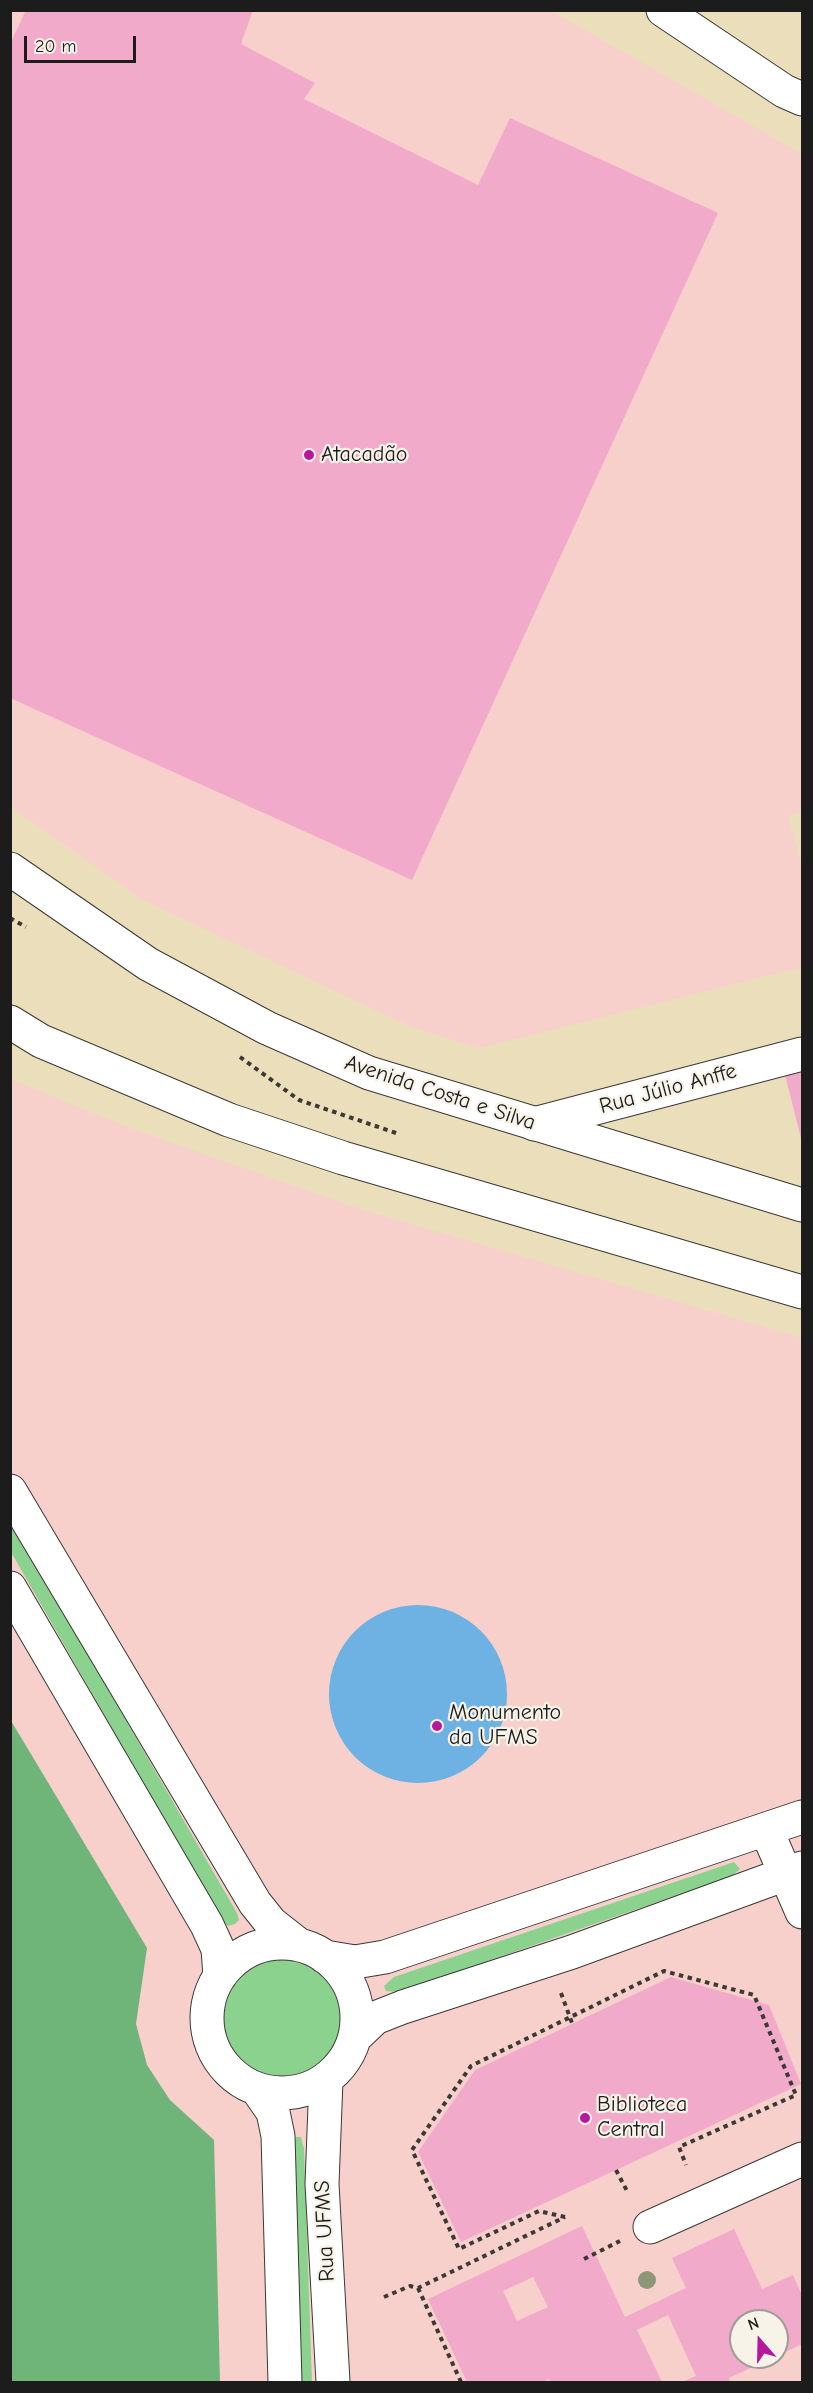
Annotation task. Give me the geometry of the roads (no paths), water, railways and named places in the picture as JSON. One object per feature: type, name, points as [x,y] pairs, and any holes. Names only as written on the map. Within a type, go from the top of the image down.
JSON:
[{"type":"main road","points":[[663,10],[784,91],[802,99]]},
{"type":"main road","name":"Avenida Costa e Silva","points":[[10,869],[148,964],[267,1028],[369,1074],[802,1205]]},
{"type":"main road","points":[[10,1022],[41,1041],[229,1120],[343,1158],[802,1292]]},
{"type":"main road","name":"Rua Júlio Anffe","points":[[534,1124],[802,1054]]},
{"type":"main road","points":[[10,1491],[255,1903],[270,1923],[312,1951],[341,1972],[353,1992],[358,2014],[355,2037],[344,2061],[326,2080],[305,2090],[281,2093],[257,2089],[237,2078],[221,2062],[211,2041],[207,2019],[211,1996],[220,1976],[236,1960],[255,1949],[278,1944],[312,1951],[355,1962],[385,1957],[802,1817]]},
{"type":"main road","points":[[10,1588],[207,1924],[218,1949],[220,1976]]},
{"type":"main road","points":[[766,1829],[793,1871],[802,1912]]},
{"type":"main road","points":[[355,2037],[375,2018],[403,2007],[572,1952],[793,1871]]},
{"type":"main road","name":"Rua UFMS","points":[[326,2080],[322,2184],[333,2382]]},
{"type":"main road","name":"Rua UFMS","points":[[257,2089],[273,2112],[278,2136],[285,2382]]},
{"type":"main road","points":[[650,2227],[802,2159]]},
{"type":"water","points":[[418,1605],[435,1606],[452,1611],[481,1631],[501,1660],[506,1677],[506,1711],[501,1728],[481,1757],[452,1777],[435,1782],[418,1783],[401,1782],[384,1777],[355,1757],[335,1728],[330,1711],[329,1694],[330,1677],[335,1660],[355,1631],[384,1611],[401,1606]]},
{"type":"place","name":"Atacadão","points":[[309,455]]},
{"type":"place","name":"Monumento da UFMS","points":[[437,1726]]},
{"type":"place","name":"Biblioteca Central","points":[[585,2118]]}]
